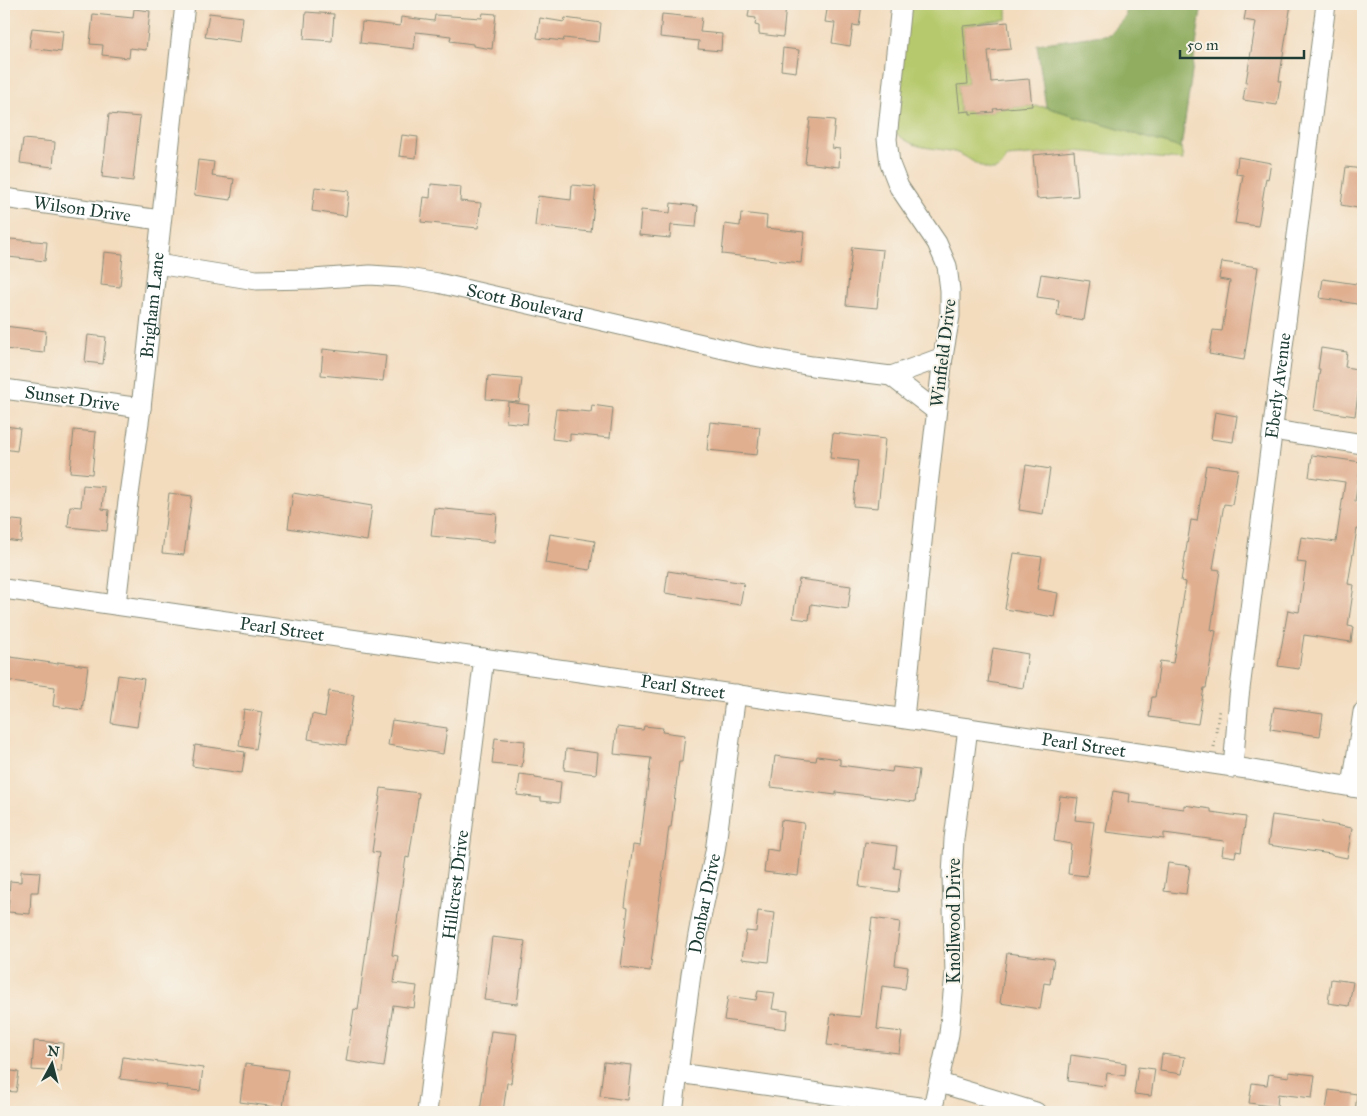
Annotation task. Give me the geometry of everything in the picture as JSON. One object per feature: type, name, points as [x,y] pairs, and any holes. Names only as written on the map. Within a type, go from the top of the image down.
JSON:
[{"type":"street","name":"Brigham Lane","points":[[116,605],[141,408],[185,4]]},
{"type":"street","name":"Winfield Drive","points":[[901,4],[887,140],[888,152],[898,187],[937,243],[947,266],[950,290],[950,316],[936,411],[904,718]]},
{"type":"street","name":"Eberly Avenue","points":[[1233,768],[1239,697],[1326,4]]},
{"type":"street","name":"Wilson Drive","points":[[4,198],[160,220]]},
{"type":"street","name":"Scott Boulevard","points":[[157,264],[256,280],[370,275],[438,283],[754,356],[812,366],[891,376],[943,357]]},
{"type":"street","points":[[891,376],[936,411]]},
{"type":"street","name":"Sunset Drive","points":[[4,389],[141,408]]},
{"type":"street","points":[[1273,430],[1363,444]]},
{"type":"street","name":"Pearl Street","points":[[4,589],[904,718],[1358,788]]},
{"type":"street","name":"Hillcrest Drive","points":[[427,1112],[484,658]]},
{"type":"street","name":"Donbar Drive","points":[[673,1112],[691,974],[715,852],[736,694]]},
{"type":"street","points":[[1358,788],[1363,712]]},
{"type":"street","name":"Knollwood Drive","points":[[933,1111],[949,1034],[956,973],[952,876],[954,839],[968,728]]},
{"type":"street","points":[[678,1073],[933,1111]]},
{"type":"street","points":[[940,1083],[1036,1112]]},
{"type":"green space","points":[[907,4],[1007,4],[1007,19],[963,26],[968,84],[957,85],[960,112],[970,111],[971,114],[993,112],[993,109],[1032,106],[1046,107],[1181,148],[1183,160],[1074,151],[1007,157],[1001,167],[990,170],[956,153],[919,146],[900,137],[893,131]]},
{"type":"green space","points":[[1125,4],[1202,4],[1181,148],[1046,107],[1037,44],[1110,34],[1126,16]]},
{"type":"building","points":[[750,4],[786,5],[783,37],[759,34],[759,26],[755,25],[756,18],[748,17]]},
{"type":"building","points":[[828,4],[862,4],[859,26],[853,25],[850,46],[832,43],[835,23],[825,22]]},
{"type":"building","points":[[1247,4],[1291,4],[1277,105],[1243,100],[1256,22],[1244,20]]},
{"type":"building","points":[[134,9],[150,11],[146,50],[130,48],[129,58],[102,55],[103,45],[90,44],[93,14],[133,18]]},
{"type":"building","points":[[306,12],[334,14],[332,41],[304,39]]},
{"type":"building","points":[[209,13],[243,17],[240,42],[205,37]]},
{"type":"building","points":[[483,13],[496,14],[492,49],[450,41],[451,36],[416,32],[414,49],[360,43],[362,22],[400,26],[401,17],[434,21],[435,15],[482,18]]},
{"type":"building","points":[[662,14],[702,18],[700,32],[722,34],[721,51],[698,49],[699,41],[660,37]]},
{"type":"building","points":[[540,18],[564,22],[565,18],[601,23],[599,42],[564,38],[563,41],[537,38]]},
{"type":"building","points":[[1008,22],[1011,49],[988,51],[991,82],[1029,79],[1032,106],[993,109],[994,112],[970,114],[970,111],[960,112],[957,85],[968,84],[963,26]]},
{"type":"building","points":[[32,28],[63,31],[61,52],[29,48]]},
{"type":"building","points":[[783,48],[799,50],[796,72],[781,70]]},
{"type":"building","points":[[109,114],[140,117],[133,181],[102,177]]},
{"type":"building","points":[[810,118],[835,120],[832,148],[840,149],[839,167],[805,163]]},
{"type":"building","points":[[402,135],[418,137],[416,158],[399,156]]},
{"type":"building","points":[[23,139],[55,142],[53,167],[20,163]]},
{"type":"building","points":[[1074,151],[1078,196],[1037,199],[1033,155]]},
{"type":"building","points":[[1238,157],[1271,163],[1268,179],[1266,178],[1258,226],[1235,223],[1243,175],[1236,174]]},
{"type":"building","points":[[198,160],[214,162],[212,176],[234,179],[231,200],[194,195]]},
{"type":"building","points":[[1346,167],[1363,169],[1363,209],[1341,205]]},
{"type":"building","points":[[431,184],[461,187],[460,201],[481,203],[478,228],[421,222],[424,197],[430,198]]},
{"type":"building","points":[[572,185],[596,187],[591,232],[535,226],[538,196],[571,200]]},
{"type":"building","points":[[315,187],[349,191],[346,216],[312,211]]},
{"type":"building","points":[[671,203],[698,206],[696,227],[671,225],[670,238],[639,235],[641,210],[670,213]]},
{"type":"building","points":[[741,213],[767,216],[766,228],[804,232],[801,263],[722,254],[725,224],[740,226]]},
{"type":"building","points":[[10,239],[47,242],[45,261],[8,257]]},
{"type":"building","points":[[852,247],[883,250],[877,308],[846,305]]},
{"type":"building","points":[[104,252],[123,254],[120,287],[101,285]]},
{"type":"building","points":[[1222,262],[1258,267],[1244,360],[1209,354],[1213,330],[1222,331],[1230,281],[1219,279]]},
{"type":"building","points":[[1041,274],[1090,281],[1084,320],[1057,316],[1059,300],[1037,297]]},
{"type":"building","points":[[1323,279],[1363,285],[1363,305],[1320,298]]},
{"type":"building","points":[[4,326],[46,331],[44,353],[4,349]]},
{"type":"building","points":[[88,335],[106,337],[103,364],[85,362]]},
{"type":"building","points":[[1321,348],[1347,352],[1345,367],[1363,370],[1363,387],[1359,387],[1355,416],[1314,410]]},
{"type":"building","points":[[323,349],[386,356],[383,381],[321,375]]},
{"type":"building","points":[[488,376],[522,379],[519,402],[486,399]]},
{"type":"building","points":[[508,402],[529,405],[527,424],[506,422]]},
{"type":"building","points":[[592,405],[613,408],[610,438],[570,434],[570,441],[552,439],[556,409],[591,412]]},
{"type":"building","points":[[1215,412],[1237,416],[1233,442],[1211,439]]},
{"type":"building","points":[[710,422],[760,427],[757,455],[707,450]]},
{"type":"building","points":[[4,426],[20,428],[17,451],[4,449]]},
{"type":"building","points":[[74,430],[96,432],[92,474],[70,472]]},
{"type":"building","points":[[833,433],[885,439],[878,508],[853,506],[858,461],[830,458]]},
{"type":"building","points":[[1312,455],[1361,462],[1355,501],[1363,502],[1363,530],[1357,529],[1348,584],[1354,585],[1348,626],[1353,627],[1351,642],[1304,635],[1299,669],[1278,666],[1288,610],[1299,612],[1306,563],[1297,562],[1301,537],[1336,542],[1345,482],[1309,477]]},
{"type":"building","points":[[1026,465],[1050,469],[1043,514],[1019,510]]},
{"type":"building","points":[[1206,465],[1238,469],[1232,505],[1224,504],[1213,569],[1220,570],[1211,630],[1216,631],[1198,724],[1149,717],[1152,697],[1155,697],[1160,661],[1173,663],[1186,582],[1181,581],[1191,520],[1197,521]]},
{"type":"building","points":[[83,485],[104,487],[102,509],[109,510],[107,531],[68,527],[70,506],[81,507]]},
{"type":"building","points":[[169,493],[192,496],[184,555],[162,553]]},
{"type":"building","points":[[293,493],[372,506],[367,541],[288,528]]},
{"type":"building","points":[[434,508],[497,514],[494,542],[431,536]]},
{"type":"building","points":[[4,519],[23,521],[21,542],[4,540]]},
{"type":"building","points":[[550,534],[595,541],[590,570],[545,563]]},
{"type":"building","points":[[1014,553],[1042,557],[1037,589],[1058,593],[1054,617],[1005,609]]},
{"type":"building","points":[[668,571],[744,583],[740,605],[665,593]]},
{"type":"building","points":[[799,579],[851,586],[848,609],[811,604],[809,620],[793,618]]},
{"type":"building","points":[[993,648],[1028,654],[1023,688],[988,682]]},
{"type":"building","points":[[4,656],[58,664],[58,662],[88,666],[82,710],[53,706],[55,687],[4,680]]},
{"type":"building","points":[[118,675],[144,679],[137,727],[111,723]]},
{"type":"building","points":[[329,691],[354,695],[346,745],[308,739],[312,714],[325,717]]},
{"type":"building","points":[[1274,707],[1323,714],[1320,736],[1270,729]]},
{"type":"building","points":[[244,709],[262,712],[256,749],[239,746]]},
{"type":"building","points":[[392,720],[447,728],[443,754],[388,745]]},
{"type":"building","points":[[644,726],[663,728],[662,732],[685,735],[682,762],[679,762],[671,827],[669,827],[650,971],[621,967],[628,908],[625,907],[633,845],[640,846],[651,758],[614,754],[617,727],[643,730]]},
{"type":"building","points":[[495,738],[525,741],[522,767],[492,764]]},
{"type":"building","points":[[195,745],[245,752],[242,773],[192,766]]},
{"type":"building","points":[[566,749],[598,753],[596,774],[564,770]]},
{"type":"building","points":[[775,756],[816,761],[817,756],[840,759],[840,765],[892,772],[893,767],[919,770],[915,802],[836,792],[836,795],[771,787]]},
{"type":"building","points":[[520,774],[561,782],[559,803],[541,801],[541,798],[517,795]]},
{"type":"building","points":[[381,788],[419,793],[409,858],[406,857],[392,955],[398,956],[394,983],[417,986],[414,1008],[393,1005],[384,1067],[346,1061],[354,1009],[358,1010],[379,853],[372,852]]},
{"type":"building","points":[[1113,791],[1130,794],[1129,802],[1184,809],[1184,805],[1211,809],[1211,812],[1246,817],[1241,852],[1236,851],[1235,857],[1222,855],[1224,841],[1164,833],[1164,839],[1106,832]]},
{"type":"building","points":[[1060,796],[1078,798],[1075,820],[1094,822],[1087,876],[1068,874],[1071,844],[1054,841]]},
{"type":"building","points":[[1272,815],[1352,828],[1347,858],[1268,845]]},
{"type":"building","points":[[781,820],[804,823],[798,876],[764,872],[767,849],[778,851]]},
{"type":"building","points":[[865,842],[897,846],[894,868],[901,869],[898,892],[859,887]]},
{"type":"building","points":[[1168,863],[1190,866],[1186,894],[1164,891]]},
{"type":"building","points":[[21,871],[40,872],[38,892],[31,892],[30,914],[8,912],[10,881],[21,882]]},
{"type":"building","points":[[758,911],[775,913],[769,962],[742,959],[746,931],[756,932]]},
{"type":"building","points":[[872,918],[900,922],[895,965],[908,967],[905,989],[882,986],[877,1029],[902,1032],[899,1053],[827,1045],[831,1014],[860,1017]]},
{"type":"building","points":[[492,937],[525,941],[517,1004],[484,1000]]},
{"type":"building","points":[[1007,953],[1054,959],[1050,984],[1044,983],[1040,1009],[1000,1003]]},
{"type":"building","points":[[1331,979],[1353,982],[1349,1006],[1328,1003]]},
{"type":"building","points":[[758,991],[775,993],[772,1009],[788,1011],[786,1029],[724,1020],[728,996],[756,1000]]},
{"type":"building","points":[[491,1031],[517,1034],[511,1083],[507,1083],[503,1112],[480,1112]]},
{"type":"building","points":[[34,1041],[63,1043],[61,1072],[32,1070]]},
{"type":"building","points":[[1162,1054],[1185,1057],[1182,1074],[1160,1071]]},
{"type":"building","points":[[1071,1055],[1126,1063],[1125,1076],[1107,1073],[1105,1086],[1068,1081]]},
{"type":"building","points":[[123,1057],[203,1068],[200,1091],[120,1079]]},
{"type":"building","points":[[604,1062],[631,1065],[627,1100],[600,1096]]},
{"type":"building","points":[[245,1064],[288,1070],[283,1108],[240,1102]]},
{"type":"building","points":[[1138,1067],[1155,1069],[1151,1096],[1134,1094]]},
{"type":"building","points":[[4,1070],[19,1072],[16,1092],[4,1091]]},
{"type":"building","points":[[1289,1072],[1315,1075],[1312,1098],[1278,1094],[1277,1107],[1249,1103],[1252,1083],[1267,1085],[1269,1074],[1289,1077]]},
{"type":"building","points":[[1329,1090],[1357,1094],[1355,1112],[1326,1110]]}]
